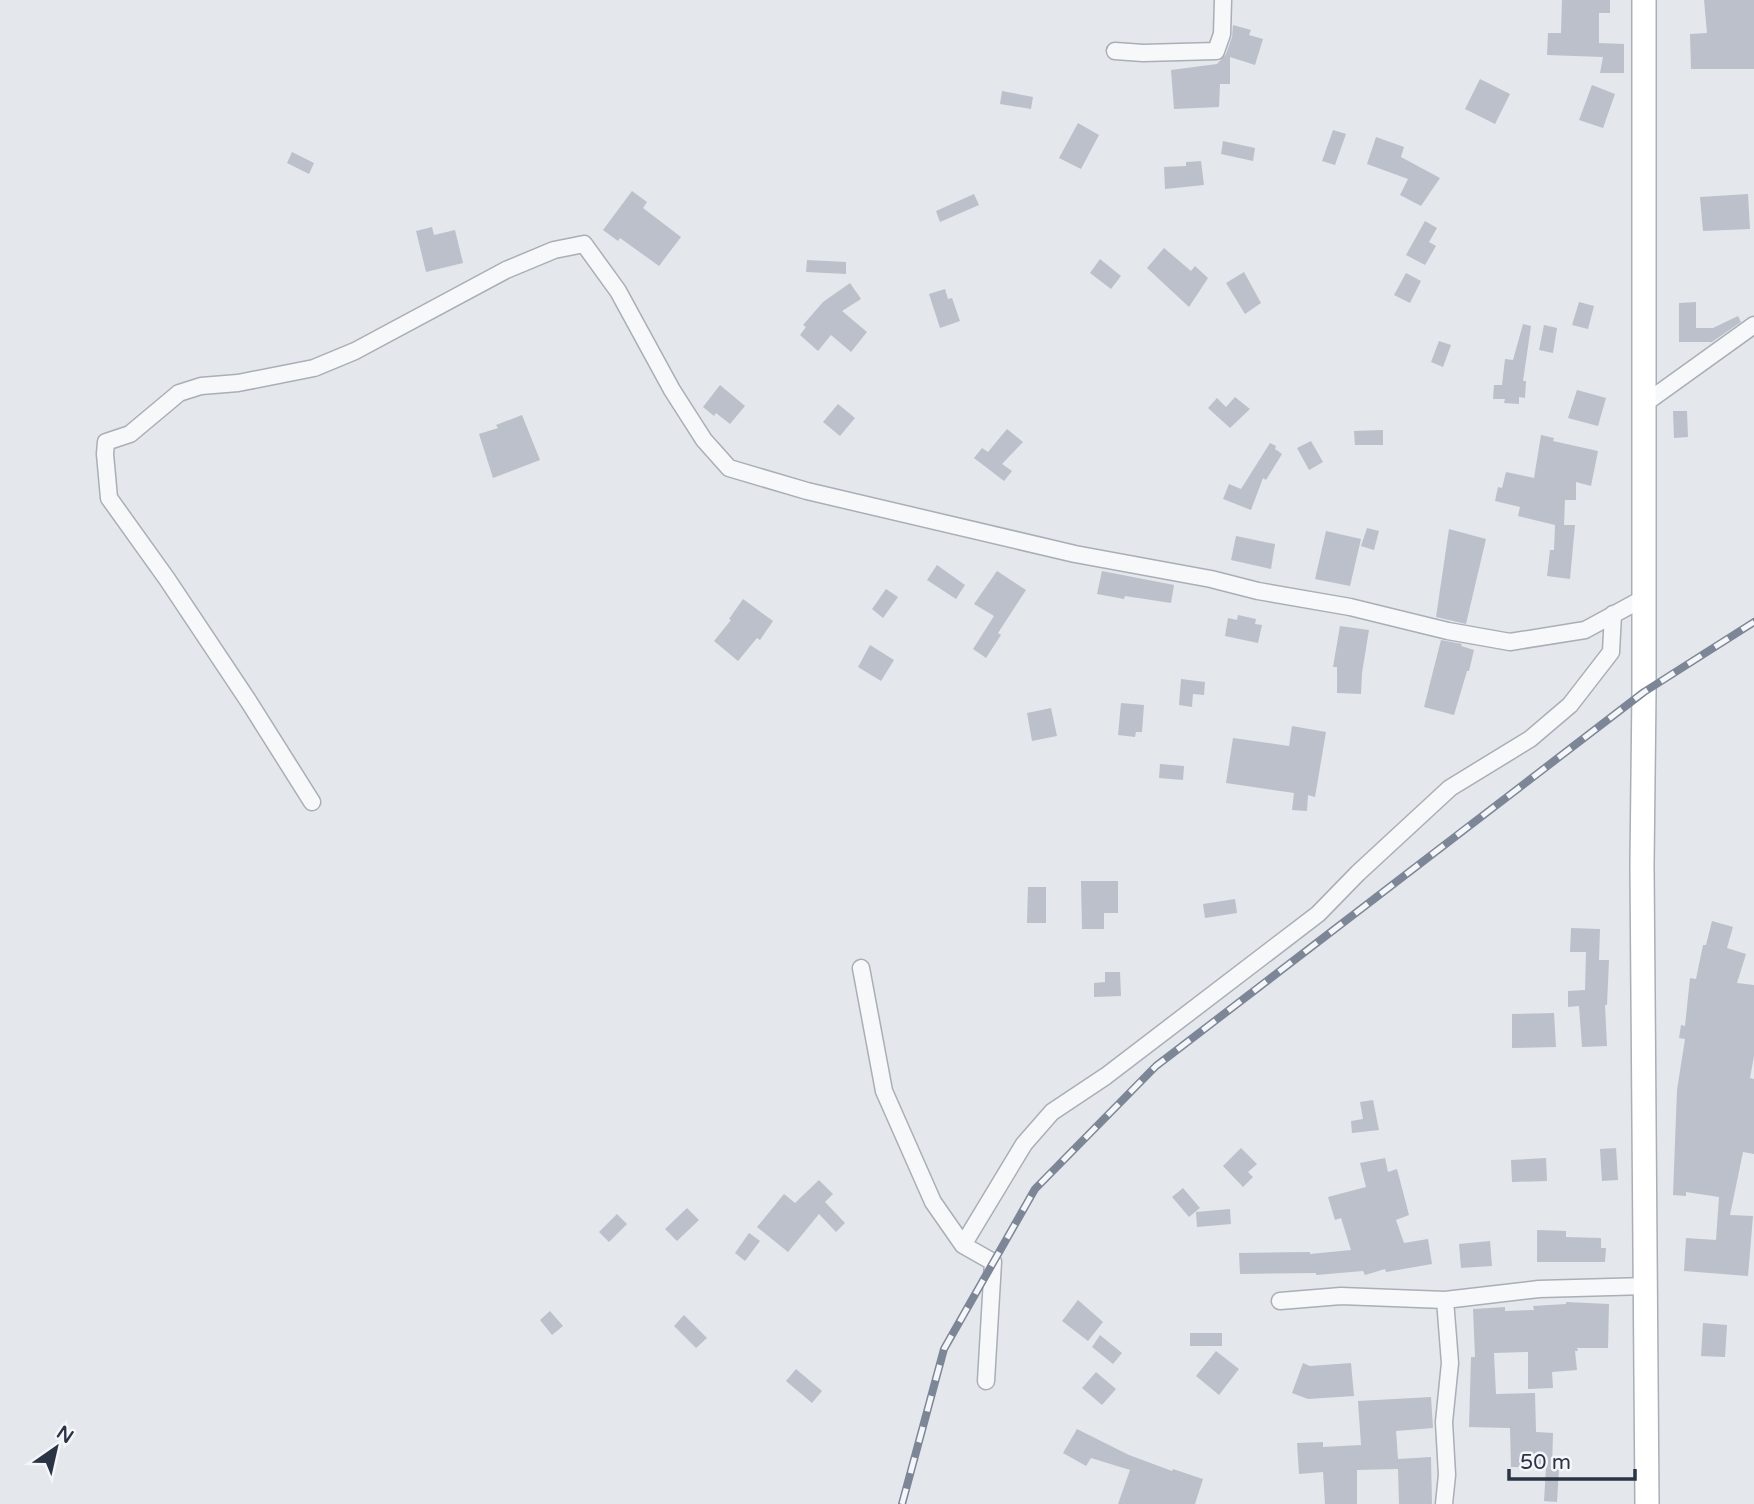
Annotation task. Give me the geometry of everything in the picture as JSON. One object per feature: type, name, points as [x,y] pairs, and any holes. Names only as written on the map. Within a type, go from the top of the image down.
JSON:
[{"type":"street","points":[[1115,51],[1216,51],[1222,34],[1223,0]]},
{"type":"street","points":[[1644,0],[1642,865],[1647,1504]]},
{"type":"street","points":[[312,802],[175,590],[110,498],[106,442],[130,433],[179,393],[201,386],[238,383],[314,368],[355,351],[506,270],[554,250],[584,244],[618,291],[672,390],[704,440],[729,468],[807,491],[1075,555],[1211,579],[1258,591],[1350,607],[1460,634],[1510,642],[1585,630],[1644,598]]},
{"type":"street","points":[[1644,404],[1754,325]]},
{"type":"street","points":[[963,1245],[1024,1144],[1052,1112],[1106,1076],[1318,914],[1450,788],[1530,739],[1570,705],[1611,652],[1613,614]]},
{"type":"street","points":[[861,968],[884,1091],[933,1202],[963,1245],[993,1262],[986,1381]]},
{"type":"street","points":[[1280,1301],[1341,1296],[1445,1300],[1539,1289],[1647,1286]]},
{"type":"street","points":[[1444,1504],[1447,1475],[1444,1422],[1450,1363],[1445,1300]]},
{"type":"building","points":[[1562,0],[1610,0],[1610,13],[1599,13],[1599,43],[1624,44],[1624,73],[1600,73],[1603,57],[1547,55],[1548,33],[1561,33]]},
{"type":"building","points":[[1704,0],[1754,0],[1754,69],[1691,69],[1690,34],[1707,33]]},
{"type":"building","points":[[1233,25],[1251,30],[1249,35],[1263,39],[1255,65],[1230,57],[1230,84],[1220,84],[1219,107],[1174,109],[1171,70],[1217,64],[1226,54]]},
{"type":"building","points":[[1480,79],[1510,94],[1495,124],[1465,109]]},
{"type":"building","points":[[1592,85],[1615,94],[1603,128],[1579,120]]},
{"type":"building","points":[[1002,91],[1033,97],[1031,109],[1000,104]]},
{"type":"building","points":[[1078,123],[1099,135],[1081,169],[1059,158]]},
{"type":"building","points":[[1333,130],[1346,134],[1335,165],[1322,161]]},
{"type":"building","points":[[1376,137],[1404,147],[1401,157],[1440,178],[1421,206],[1400,195],[1408,179],[1367,164]]},
{"type":"building","points":[[1223,141],[1255,148],[1253,161],[1221,154]]},
{"type":"building","points":[[292,152],[314,163],[309,174],[287,163]]},
{"type":"building","points":[[1201,161],[1204,185],[1165,189],[1164,167],[1186,166],[1186,162]]},
{"type":"building","points":[[632,191],[647,202],[643,208],[681,237],[659,266],[620,238],[618,241],[603,230]]},
{"type":"building","points":[[974,194],[979,205],[940,222],[936,211]]},
{"type":"building","points":[[1748,194],[1750,229],[1703,231],[1700,197]]},
{"type":"building","points":[[1425,221],[1437,228],[1429,242],[1436,246],[1425,265],[1406,255]]},
{"type":"building","points":[[432,227],[434,235],[455,230],[463,263],[426,272],[416,231]]},
{"type":"building","points":[[1164,248],[1191,271],[1195,266],[1208,278],[1189,307],[1147,268]]},
{"type":"building","points":[[1100,259],[1121,276],[1111,289],[1090,273]]},
{"type":"building","points":[[807,260],[846,262],[846,274],[806,272]]},
{"type":"building","points":[[1244,272],[1261,303],[1245,314],[1226,283]]},
{"type":"building","points":[[1406,273],[1421,281],[1410,303],[1394,295]]},
{"type":"building","points":[[850,283],[861,299],[842,311],[867,332],[851,352],[831,335],[818,351],[800,335],[806,327],[803,325],[823,302]]},
{"type":"building","points":[[945,289],[948,299],[952,298],[960,321],[940,328],[929,294]]},
{"type":"building","points":[[1579,302],[1594,306],[1588,329],[1572,325]]},
{"type":"building","points":[[1696,302],[1696,328],[1713,328],[1738,316],[1741,322],[1712,342],[1679,342],[1679,303]]},
{"type":"building","points":[[1523,324],[1531,326],[1523,381],[1526,381],[1525,398],[1519,397],[1519,404],[1504,403],[1505,399],[1493,399],[1494,385],[1502,385],[1505,359],[1513,360]]},
{"type":"building","points":[[1544,325],[1557,328],[1553,353],[1539,350]]},
{"type":"building","points":[[1439,341],[1451,345],[1443,367],[1431,362]]},
{"type":"building","points":[[720,385],[745,406],[730,424],[703,407]]},
{"type":"building","points":[[1577,390],[1606,398],[1598,426],[1568,418]]},
{"type":"building","points":[[1235,397],[1250,409],[1230,428],[1208,408],[1217,398],[1226,407]]},
{"type":"building","points":[[838,404],[855,418],[840,436],[823,422]]},
{"type":"building","points":[[1673,411],[1687,411],[1688,437],[1674,438]]},
{"type":"building","points":[[522,415],[540,460],[493,478],[479,434],[498,428],[496,425]]},
{"type":"building","points":[[1007,429],[1023,442],[1002,464],[1012,471],[1004,481],[974,458],[982,448],[988,452]]},
{"type":"building","points":[[1383,430],[1383,445],[1355,445],[1354,431]]},
{"type":"building","points":[[1541,435],[1554,438],[1553,441],[1598,451],[1591,486],[1576,482],[1576,500],[1565,500],[1564,525],[1575,525],[1570,579],[1547,576],[1550,550],[1554,550],[1555,525],[1518,516],[1520,507],[1495,501],[1498,487],[1502,488],[1506,472],[1534,478]]},
{"type":"building","points":[[1311,441],[1323,462],[1309,470],[1297,448]]},
{"type":"building","points":[[1270,443],[1282,454],[1266,480],[1263,478],[1251,510],[1223,499],[1229,484],[1241,489]]},
{"type":"building","points":[[1367,528],[1379,531],[1374,550],[1361,546]]},
{"type":"building","points":[[1449,529],[1486,539],[1466,624],[1436,617]]},
{"type":"building","points":[[1326,531],[1361,539],[1350,586],[1315,579]]},
{"type":"building","points":[[1236,536],[1275,544],[1271,569],[1231,560]]},
{"type":"building","points":[[937,565],[965,585],[956,599],[927,580]]},
{"type":"building","points":[[997,571],[1026,590],[998,633],[1001,635],[986,658],[973,649],[994,616],[974,604]]},
{"type":"building","points":[[1102,571],[1174,585],[1171,603],[1097,594]]},
{"type":"building","points":[[886,589],[898,597],[883,618],[872,609]]},
{"type":"building","points":[[743,599],[773,621],[760,640],[757,638],[738,661],[714,641]]},
{"type":"building","points":[[1238,615],[1256,619],[1255,624],[1262,625],[1258,643],[1225,636],[1228,618],[1237,620]]},
{"type":"building","points":[[1340,626],[1369,630],[1361,694],[1337,693],[1337,667],[1333,667]]},
{"type":"building","points":[[1441,640],[1462,644],[1461,646],[1474,650],[1454,715],[1424,707]]},
{"type":"building","points":[[870,645],[894,660],[881,681],[858,667]]},
{"type":"building","points":[[1181,679],[1205,682],[1204,695],[1193,694],[1192,707],[1179,705]]},
{"type":"building","points":[[1121,703],[1144,705],[1142,732],[1136,732],[1135,737],[1118,735]]},
{"type":"building","points":[[1051,708],[1057,736],[1032,741],[1027,713]]},
{"type":"building","points":[[1292,726],[1326,732],[1315,797],[1308,795],[1307,811],[1292,810],[1294,793],[1226,783],[1233,738],[1289,746]]},
{"type":"building","points":[[1160,764],[1184,766],[1183,780],[1159,778]]},
{"type":"building","points":[[1081,881],[1118,881],[1118,913],[1104,913],[1104,929],[1082,929]]},
{"type":"building","points":[[1028,887],[1046,887],[1046,923],[1027,923]]},
{"type":"building","points":[[1235,899],[1237,913],[1205,918],[1203,904]]},
{"type":"building","points":[[1712,921],[1733,927],[1727,948],[1746,954],[1737,983],[1754,985],[1754,1056],[1750,1078],[1754,1079],[1754,1154],[1743,1152],[1730,1215],[1753,1216],[1748,1276],[1684,1271],[1686,1238],[1716,1240],[1719,1197],[1686,1192],[1686,1196],[1673,1195],[1677,1090],[1685,1039],[1679,1038],[1681,1025],[1685,1026],[1690,978],[1696,979],[1703,945],[1706,945]]},
{"type":"building","points":[[1571,928],[1600,929],[1599,960],[1609,960],[1605,1005],[1607,1046],[1582,1047],[1579,1006],[1568,1007],[1568,991],[1585,990],[1586,952],[1570,952]]},
{"type":"building","points":[[1105,972],[1120,972],[1121,996],[1094,997],[1094,983],[1105,982]]},
{"type":"building","points":[[1554,1013],[1556,1047],[1512,1048],[1512,1014]]},
{"type":"building","points":[[1373,1100],[1379,1130],[1352,1133],[1351,1121],[1363,1119],[1360,1102]]},
{"type":"building","points":[[1241,1148],[1257,1164],[1248,1172],[1253,1177],[1243,1187],[1223,1166]]},
{"type":"building","points":[[1616,1148],[1618,1180],[1602,1181],[1600,1149]]},
{"type":"building","points":[[1385,1158],[1388,1172],[1397,1169],[1409,1215],[1396,1220],[1404,1243],[1428,1239],[1432,1264],[1386,1272],[1385,1269],[1365,1275],[1363,1271],[1316,1275],[1240,1274],[1239,1253],[1310,1254],[1351,1250],[1341,1218],[1335,1220],[1328,1197],[1366,1187],[1360,1163]]},
{"type":"building","points":[[1546,1158],[1547,1181],[1512,1182],[1511,1160]]},
{"type":"building","points":[[819,1180],[833,1194],[825,1202],[845,1223],[836,1232],[819,1214],[788,1252],[757,1227],[784,1194],[795,1203]]},
{"type":"building","points":[[1183,1188],[1200,1208],[1189,1217],[1172,1197]]},
{"type":"building","points":[[687,1208],[699,1220],[677,1241],[665,1229]]},
{"type":"building","points":[[1230,1209],[1231,1224],[1197,1227],[1196,1212]]},
{"type":"building","points":[[617,1214],[627,1224],[609,1242],[599,1232]]},
{"type":"building","points":[[1537,1230],[1566,1231],[1566,1237],[1601,1238],[1601,1248],[1606,1248],[1605,1262],[1537,1262]]},
{"type":"building","points":[[749,1233],[760,1241],[745,1261],[735,1253]]},
{"type":"building","points":[[1490,1241],[1492,1266],[1461,1268],[1459,1244]]},
{"type":"building","points":[[1078,1300],[1103,1322],[1088,1341],[1062,1321]]},
{"type":"building","points":[[1566,1302],[1609,1304],[1608,1348],[1577,1348],[1577,1370],[1552,1372],[1553,1388],[1528,1389],[1528,1352],[1494,1353],[1496,1394],[1535,1393],[1536,1432],[1553,1433],[1552,1468],[1511,1467],[1510,1428],[1469,1427],[1471,1357],[1475,1357],[1473,1309],[1505,1307],[1505,1311],[1534,1310],[1533,1306]]},
{"type":"building","points":[[550,1311],[563,1326],[552,1335],[540,1320]]},
{"type":"building","points":[[684,1315],[707,1338],[696,1348],[674,1326]]},
{"type":"building","points":[[1703,1323],[1727,1325],[1725,1357],[1701,1356]]},
{"type":"building","points":[[1190,1333],[1222,1333],[1222,1346],[1190,1346]]},
{"type":"building","points":[[1100,1335],[1122,1353],[1113,1364],[1092,1347]]},
{"type":"building","points":[[1216,1351],[1239,1369],[1219,1395],[1196,1376]]},
{"type":"building","points":[[1303,1363],[1310,1366],[1351,1363],[1354,1396],[1308,1399],[1292,1393]]},
{"type":"building","points":[[796,1369],[822,1391],[812,1403],[786,1381]]},
{"type":"building","points":[[1096,1372],[1116,1389],[1102,1405],[1082,1388]]},
{"type":"building","points":[[1431,1397],[1433,1428],[1396,1431],[1398,1459],[1431,1457],[1432,1504],[1399,1504],[1398,1469],[1357,1470],[1357,1504],[1325,1504],[1323,1472],[1299,1474],[1297,1443],[1323,1442],[1323,1447],[1361,1445],[1358,1401]]},
{"type":"building","points":[[1077,1429],[1129,1455],[1203,1479],[1195,1504],[1118,1504],[1130,1470],[1091,1458],[1086,1466],[1063,1453]]},
{"type":"building","points":[[1546,1468],[1559,1469],[1557,1502],[1544,1501]]},
{"type":"railway","points":[[902,1504],[944,1349],[1035,1189],[1156,1066],[1644,692],[1754,622]]}]
